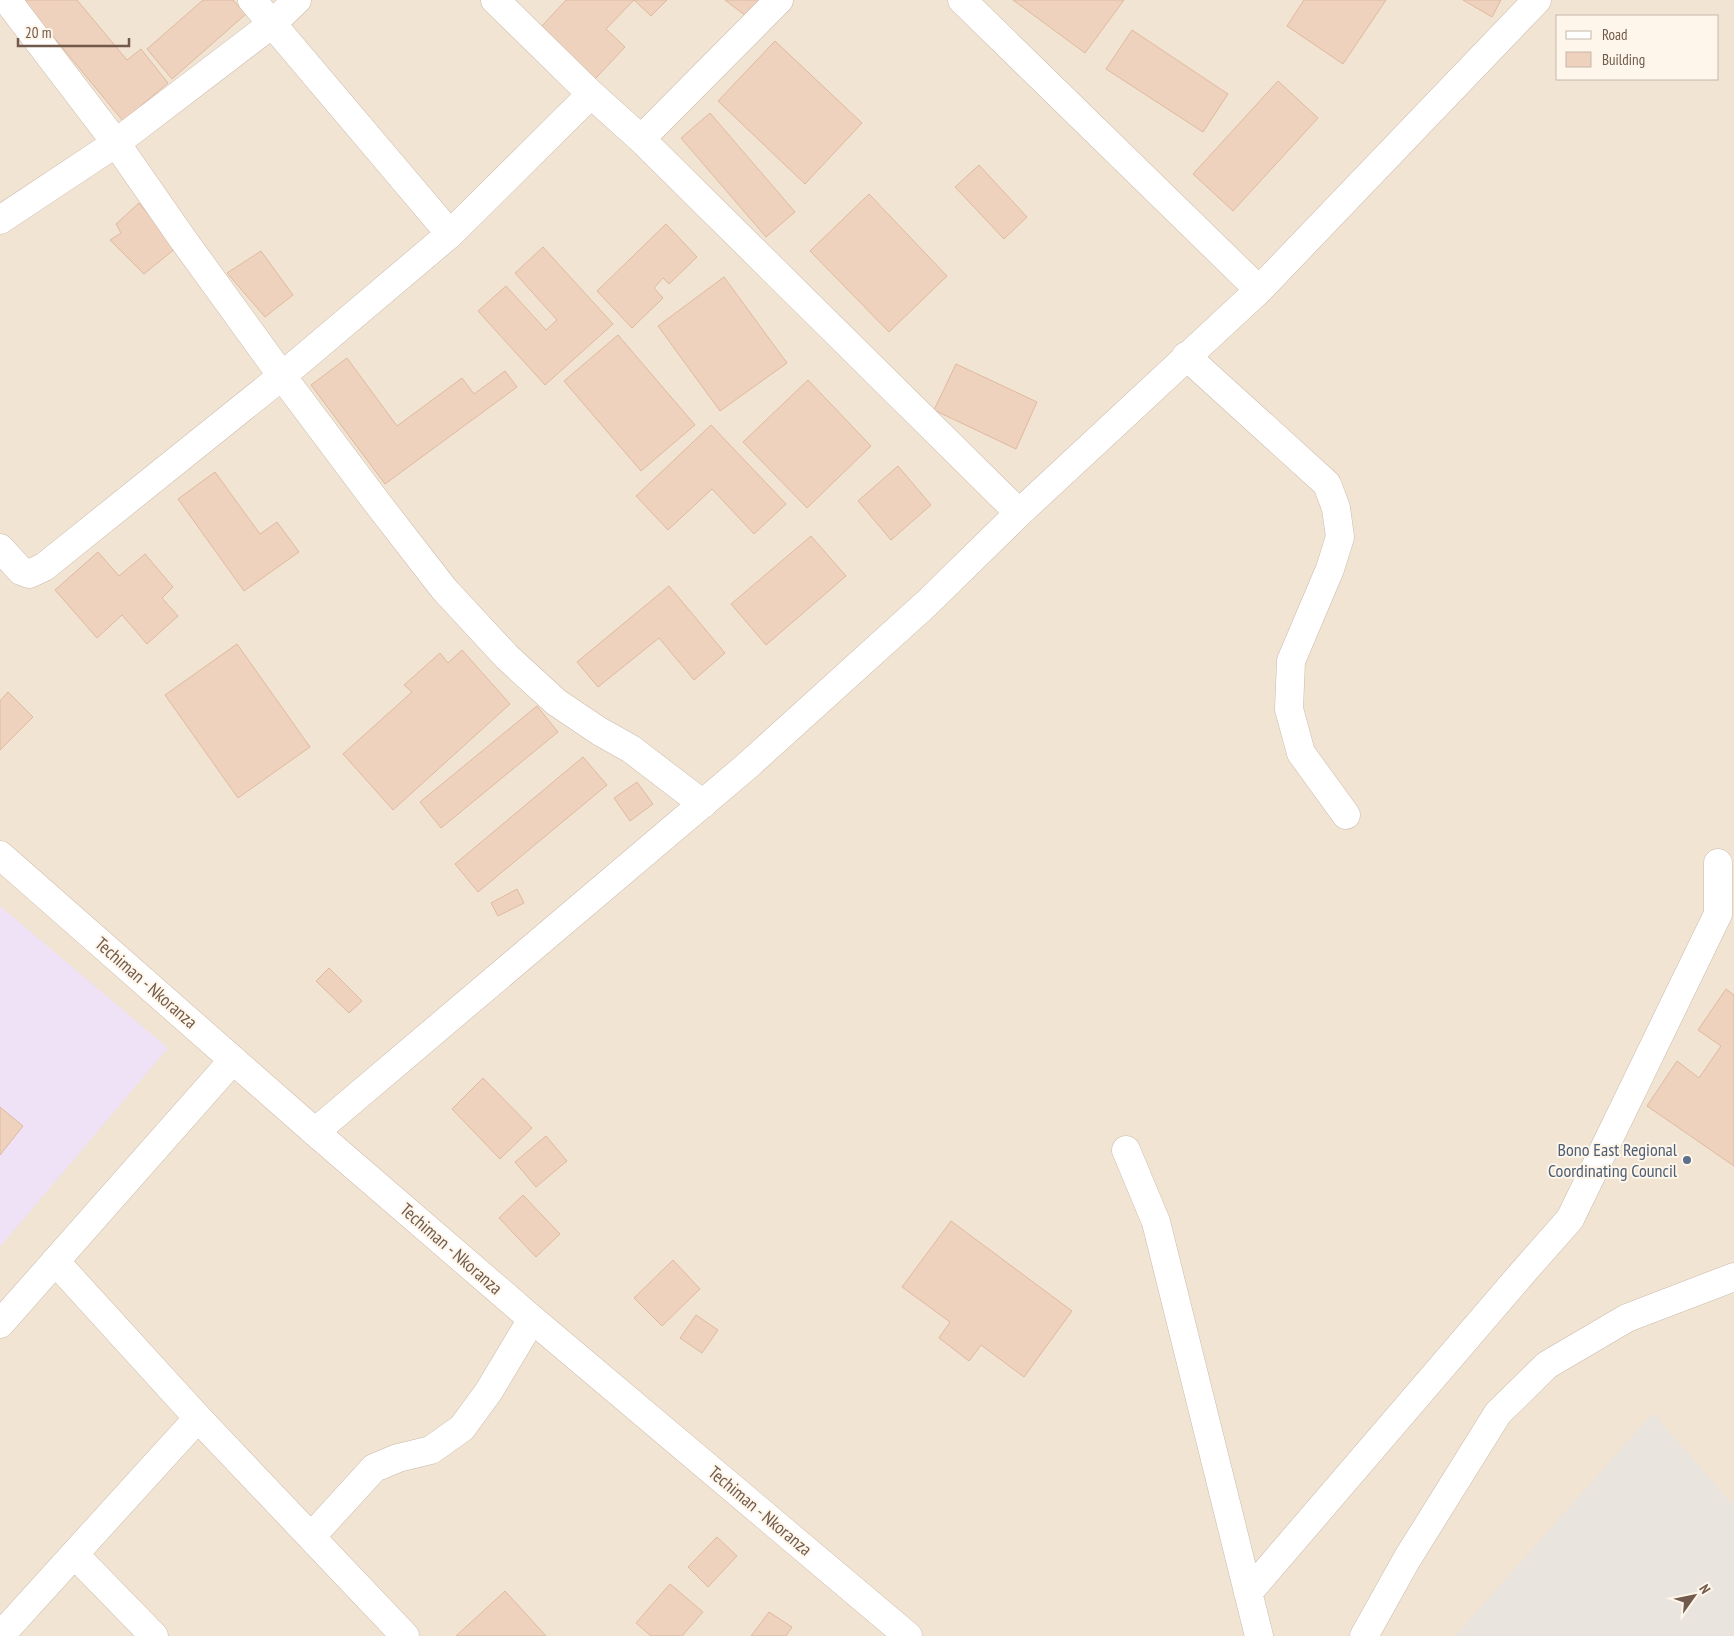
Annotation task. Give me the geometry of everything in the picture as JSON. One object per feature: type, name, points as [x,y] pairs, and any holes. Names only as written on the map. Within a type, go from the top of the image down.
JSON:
[{"type":"street","points":[[7,0],[116,143],[282,376],[444,590],[507,657],[556,702],[599,731],[631,749],[703,804]]},
{"type":"street","points":[[252,0],[450,234]]},
{"type":"street","points":[[0,220],[116,143],[272,24],[297,0]]},
{"type":"street","points":[[495,0],[591,94],[641,139],[1019,513]]},
{"type":"street","points":[[641,139],[780,0]]},
{"type":"street","points":[[962,0],[1259,290]]},
{"type":"street","points":[[316,1132],[747,766],[926,604],[1019,513],[1259,290],[1537,0]]},
{"type":"street","points":[[0,548],[21,571],[30,574],[36,572],[282,376],[450,234],[591,94]]},
{"type":"street","points":[[1186,356],[1327,484],[1336,508],[1340,537],[1330,569],[1291,661],[1289,709],[1301,753],[1346,815]]},
{"type":"street","name":"Techiman - Nkoranza","points":[[0,855],[532,1319],[908,1636]]},
{"type":"street","points":[[1248,1593],[1518,1277],[1570,1219],[1718,914],[1718,862]]},
{"type":"street","points":[[0,1324],[233,1060]]},
{"type":"street","points":[[1126,1150],[1156,1222],[1259,1636]]},
{"type":"street","points":[[55,1261],[198,1418],[404,1636]]},
{"type":"street","points":[[1364,1636],[1407,1559],[1498,1413],[1547,1365],[1627,1318],[1734,1277]]},
{"type":"street","points":[[310,1537],[374,1468],[398,1458],[431,1450],[462,1428],[488,1391],[532,1319]]},
{"type":"street","points":[[0,1636],[198,1418]]},
{"type":"street","points":[[75,1555],[154,1636]]},
{"type":"shaded area","points":[[0,0],[1734,0],[1734,1636],[0,1636]]},
{"type":"shaded area","points":[[0,906],[168,1048],[0,1247]]},
{"type":"shaded area","points":[[1653,1413],[1734,1506],[1734,1636],[1455,1636]]},
{"type":"building","points":[[23,0],[77,0],[127,60],[141,49],[168,83],[123,121]]},
{"type":"building","points":[[203,0],[233,0],[246,14],[172,79],[147,49]]},
{"type":"building","points":[[566,0],[634,0],[606,29],[625,47],[595,79],[541,27]]},
{"type":"building","points":[[634,0],[667,0],[651,16]]},
{"type":"building","points":[[725,0],[765,0],[750,19]]},
{"type":"building","points":[[1013,0],[1124,0],[1085,53]]},
{"type":"building","points":[[1304,0],[1386,0],[1343,64],[1287,26]]},
{"type":"building","points":[[1463,0],[1501,0],[1492,17]]},
{"type":"building","points":[[1132,30],[1228,94],[1203,132],[1106,69]]},
{"type":"building","points":[[775,41],[862,123],[805,184],[718,101]]},
{"type":"building","points":[[1278,81],[1318,118],[1233,211],[1193,174]]},
{"type":"building","points":[[710,113],[795,212],[766,237],[681,138]]},
{"type":"building","points":[[979,165],[1027,217],[1004,239],[955,187]]},
{"type":"building","points":[[869,194],[947,276],[889,332],[810,251]]},
{"type":"building","points":[[139,203],[176,248],[144,274],[110,240],[121,233],[116,224]]},
{"type":"building","points":[[666,224],[697,257],[669,284],[663,278],[654,288],[663,298],[632,328],[597,291]]},
{"type":"building","points":[[543,247],[613,324],[545,385],[478,311],[506,286],[546,330],[557,320],[515,273]]},
{"type":"building","points":[[261,251],[293,295],[265,317],[227,273]]},
{"type":"building","points":[[724,277],[787,363],[720,411],[658,326]]},
{"type":"building","points":[[618,335],[695,425],[641,471],[564,381]]},
{"type":"building","points":[[347,358],[397,426],[462,378],[474,394],[505,371],[517,387],[385,484],[311,385]]},
{"type":"building","points":[[956,364],[1037,402],[1016,449],[934,410]]},
{"type":"building","points":[[808,380],[871,446],[807,508],[743,442]]},
{"type":"building","points":[[711,425],[786,504],[754,534],[712,489],[668,530],[636,496]]},
{"type":"building","points":[[898,466],[931,505],[891,540],[858,501]]},
{"type":"building","points":[[215,472],[260,534],[277,522],[299,552],[244,591],[178,499]]},
{"type":"building","points":[[811,536],[846,576],[766,645],[731,604]]},
{"type":"building","points":[[98,552],[119,576],[145,554],[173,587],[162,598],[178,616],[147,644],[122,615],[97,638],[55,590]]},
{"type":"building","points":[[669,586],[725,653],[694,680],[659,638],[598,687],[577,662]]},
{"type":"building","points":[[237,644],[310,747],[238,798],[165,695]]},
{"type":"building","points":[[462,650],[510,704],[393,810],[343,754],[412,692],[404,685],[440,653],[448,663]]},
{"type":"building","points":[[8,692],[33,717],[0,750],[0,701]]},
{"type":"building","points":[[537,706],[558,732],[441,828],[420,802]]},
{"type":"building","points":[[583,757],[607,785],[478,892],[455,864]]},
{"type":"building","points":[[637,782],[653,804],[630,821],[614,798]]},
{"type":"building","points":[[517,889],[524,903],[498,916],[491,903]]},
{"type":"building","points":[[329,968],[362,1001],[349,1013],[316,981]]},
{"type":"building","points":[[1726,989],[1734,995],[1734,1166],[1647,1106],[1677,1061],[1699,1078],[1721,1046],[1698,1030]]},
{"type":"building","points":[[483,1078],[532,1128],[500,1159],[452,1109]]},
{"type":"building","points":[[0,1107],[23,1126],[0,1155]]},
{"type":"building","points":[[546,1136],[567,1161],[536,1187],[515,1162]]},
{"type":"building","points":[[523,1195],[560,1234],[536,1257],[499,1218]]},
{"type":"building","points":[[951,1221],[1072,1311],[1024,1377],[981,1345],[969,1361],[939,1338],[950,1322],[902,1287]]},
{"type":"building","points":[[673,1260],[700,1289],[662,1326],[634,1298]]},
{"type":"building","points":[[696,1315],[718,1330],[702,1353],[680,1338]]},
{"type":"building","points":[[717,1537],[737,1556],[708,1587],[688,1567]]},
{"type":"building","points":[[670,1584],[703,1612],[682,1636],[651,1636],[636,1623]]},
{"type":"building","points":[[505,1591],[546,1636],[456,1636]]},
{"type":"building","points":[[769,1612],[792,1627],[786,1636],[751,1636]]},
{"type":"place","name":"Bono East Regional Coordinating Council","points":[[1687,1160]]}]
